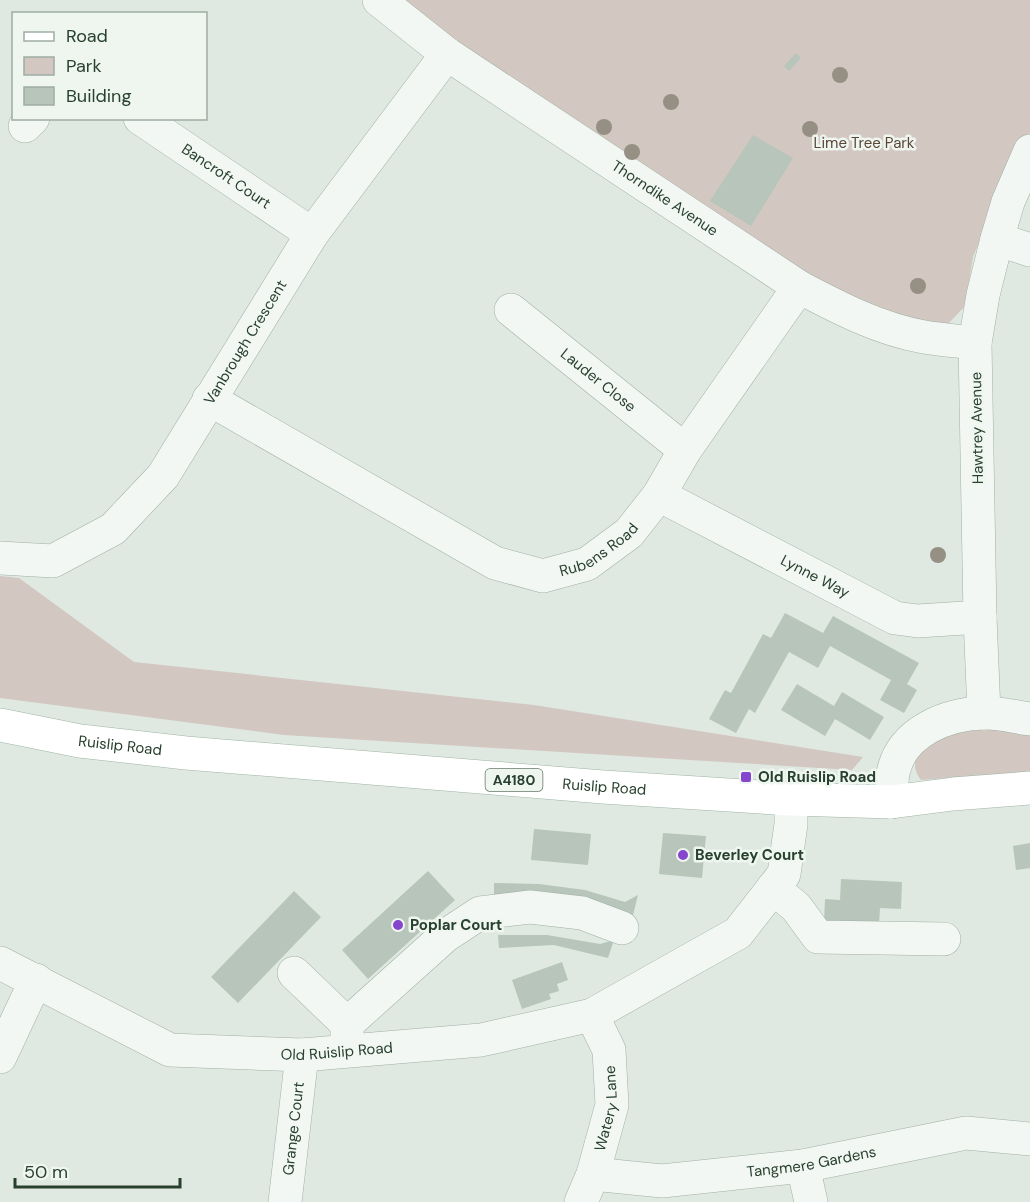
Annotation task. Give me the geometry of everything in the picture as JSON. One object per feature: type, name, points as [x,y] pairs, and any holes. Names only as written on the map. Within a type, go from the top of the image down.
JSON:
[{"type":"main road","name":"Ruislip Road","points":[[0,725],[80,741],[186,753],[591,786],[791,799],[891,802],[1030,788]]},
{"type":"street","name":"Thorndike Avenue","points":[[379,0],[447,54],[800,287],[846,312],[885,327],[925,337],[975,343]]},
{"type":"street","name":"Vanbrough Crescent","points":[[0,558],[53,561],[113,529],[163,476],[312,234],[447,54]]},
{"type":"street","name":"Bancroft Court","points":[[143,120],[312,234]]},
{"type":"street","name":"Hawtrey Avenue","points":[[984,713],[975,343],[997,239],[1008,202],[1030,151]]},
{"type":"street","points":[[997,239],[1030,250]]},
{"type":"street","name":"Rubens Road","points":[[209,399],[495,563],[543,576],[587,564],[629,533],[659,495],[685,450],[800,287]]},
{"type":"street","name":"Lauder Close","points":[[511,310],[685,450]]},
{"type":"street","name":"Lynne Way","points":[[659,495],[895,618],[918,621],[980,617]]},
{"type":"street","points":[[891,802],[893,771],[898,758],[916,734],[946,719],[984,713],[1030,719]]},
{"type":"street","name":"Old Ruislip Road","points":[[0,963],[170,1050],[302,1055],[347,1038],[481,1040],[592,1015],[738,933],[784,874],[791,824],[791,799]]},
{"type":"street","points":[[773,888],[796,907],[818,938],[944,939]]},
{"type":"street","points":[[294,973],[347,1038],[445,936],[480,913],[530,907],[582,913],[622,928]]},
{"type":"street","points":[[0,1057],[36,980]]},
{"type":"street","name":"Watery Lane","points":[[587,1188],[612,1105],[609,1050],[592,1015]]},
{"type":"street","name":"Grange Court","points":[[285,1202],[302,1055]]},
{"type":"street","name":"Tangmere Gardens","points":[[587,1188],[803,1166],[966,1133],[1030,1139]]},
{"type":"street","points":[[803,1166],[811,1202]]},
{"type":"green space","name":"Lime Tree Park","points":[[394,0],[1030,0],[1030,133],[1001,190],[973,257],[965,306],[949,323],[924,328],[805,277]]},
{"type":"green space","points":[[0,576],[19,578],[134,662],[534,705],[863,757],[852,770],[284,735],[0,698]]},
{"type":"green space","points":[[967,725],[1030,728],[1030,772],[921,780],[915,766],[918,750]]},
{"type":"building","points":[[796,53],[801,58],[789,71],[784,66]]},
{"type":"building","points":[[753,135],[793,158],[751,226],[710,201]]},
{"type":"building","points":[[785,613],[823,633],[833,616],[919,663],[907,684],[917,690],[904,713],[880,700],[891,680],[830,646],[818,668],[789,652],[755,713],[749,709],[736,733],[709,719],[725,690],[731,693],[763,634],[771,638]]},
{"type":"building","points":[[797,684],[834,706],[842,692],[884,717],[870,740],[835,719],[825,736],[781,710]]},
{"type":"building","points":[[534,829],[591,834],[588,865],[531,860]]},
{"type":"building","name":"Beverley Court","points":[[663,833],[706,836],[702,878],[659,874]]},
{"type":"building","points":[[1030,843],[1030,868],[1016,870],[1013,846]]},
{"type":"building","name":"Poplar Court","points":[[428,871],[455,900],[368,979],[342,950]]},
{"type":"building","points":[[841,879],[902,882],[901,909],[880,908],[879,925],[824,922],[825,899],[840,900]]},
{"type":"building","points":[[494,883],[539,884],[585,890],[625,902],[638,895],[633,915],[592,903],[494,895]]},
{"type":"building","points":[[294,891],[321,917],[238,1003],[211,977]]},
{"type":"building","points":[[498,935],[547,935],[600,944],[614,940],[608,958],[554,945],[499,948]]},
{"type":"building","points":[[562,962],[568,980],[557,984],[559,991],[549,994],[551,999],[522,1009],[512,980]]},
{"type":"place","name":"Old Ruislip Road","points":[[746,777]]},
{"type":"place","name":"Beverley Court","points":[[683,855]]},
{"type":"place","name":"Poplar Court","points":[[398,925]]}]
